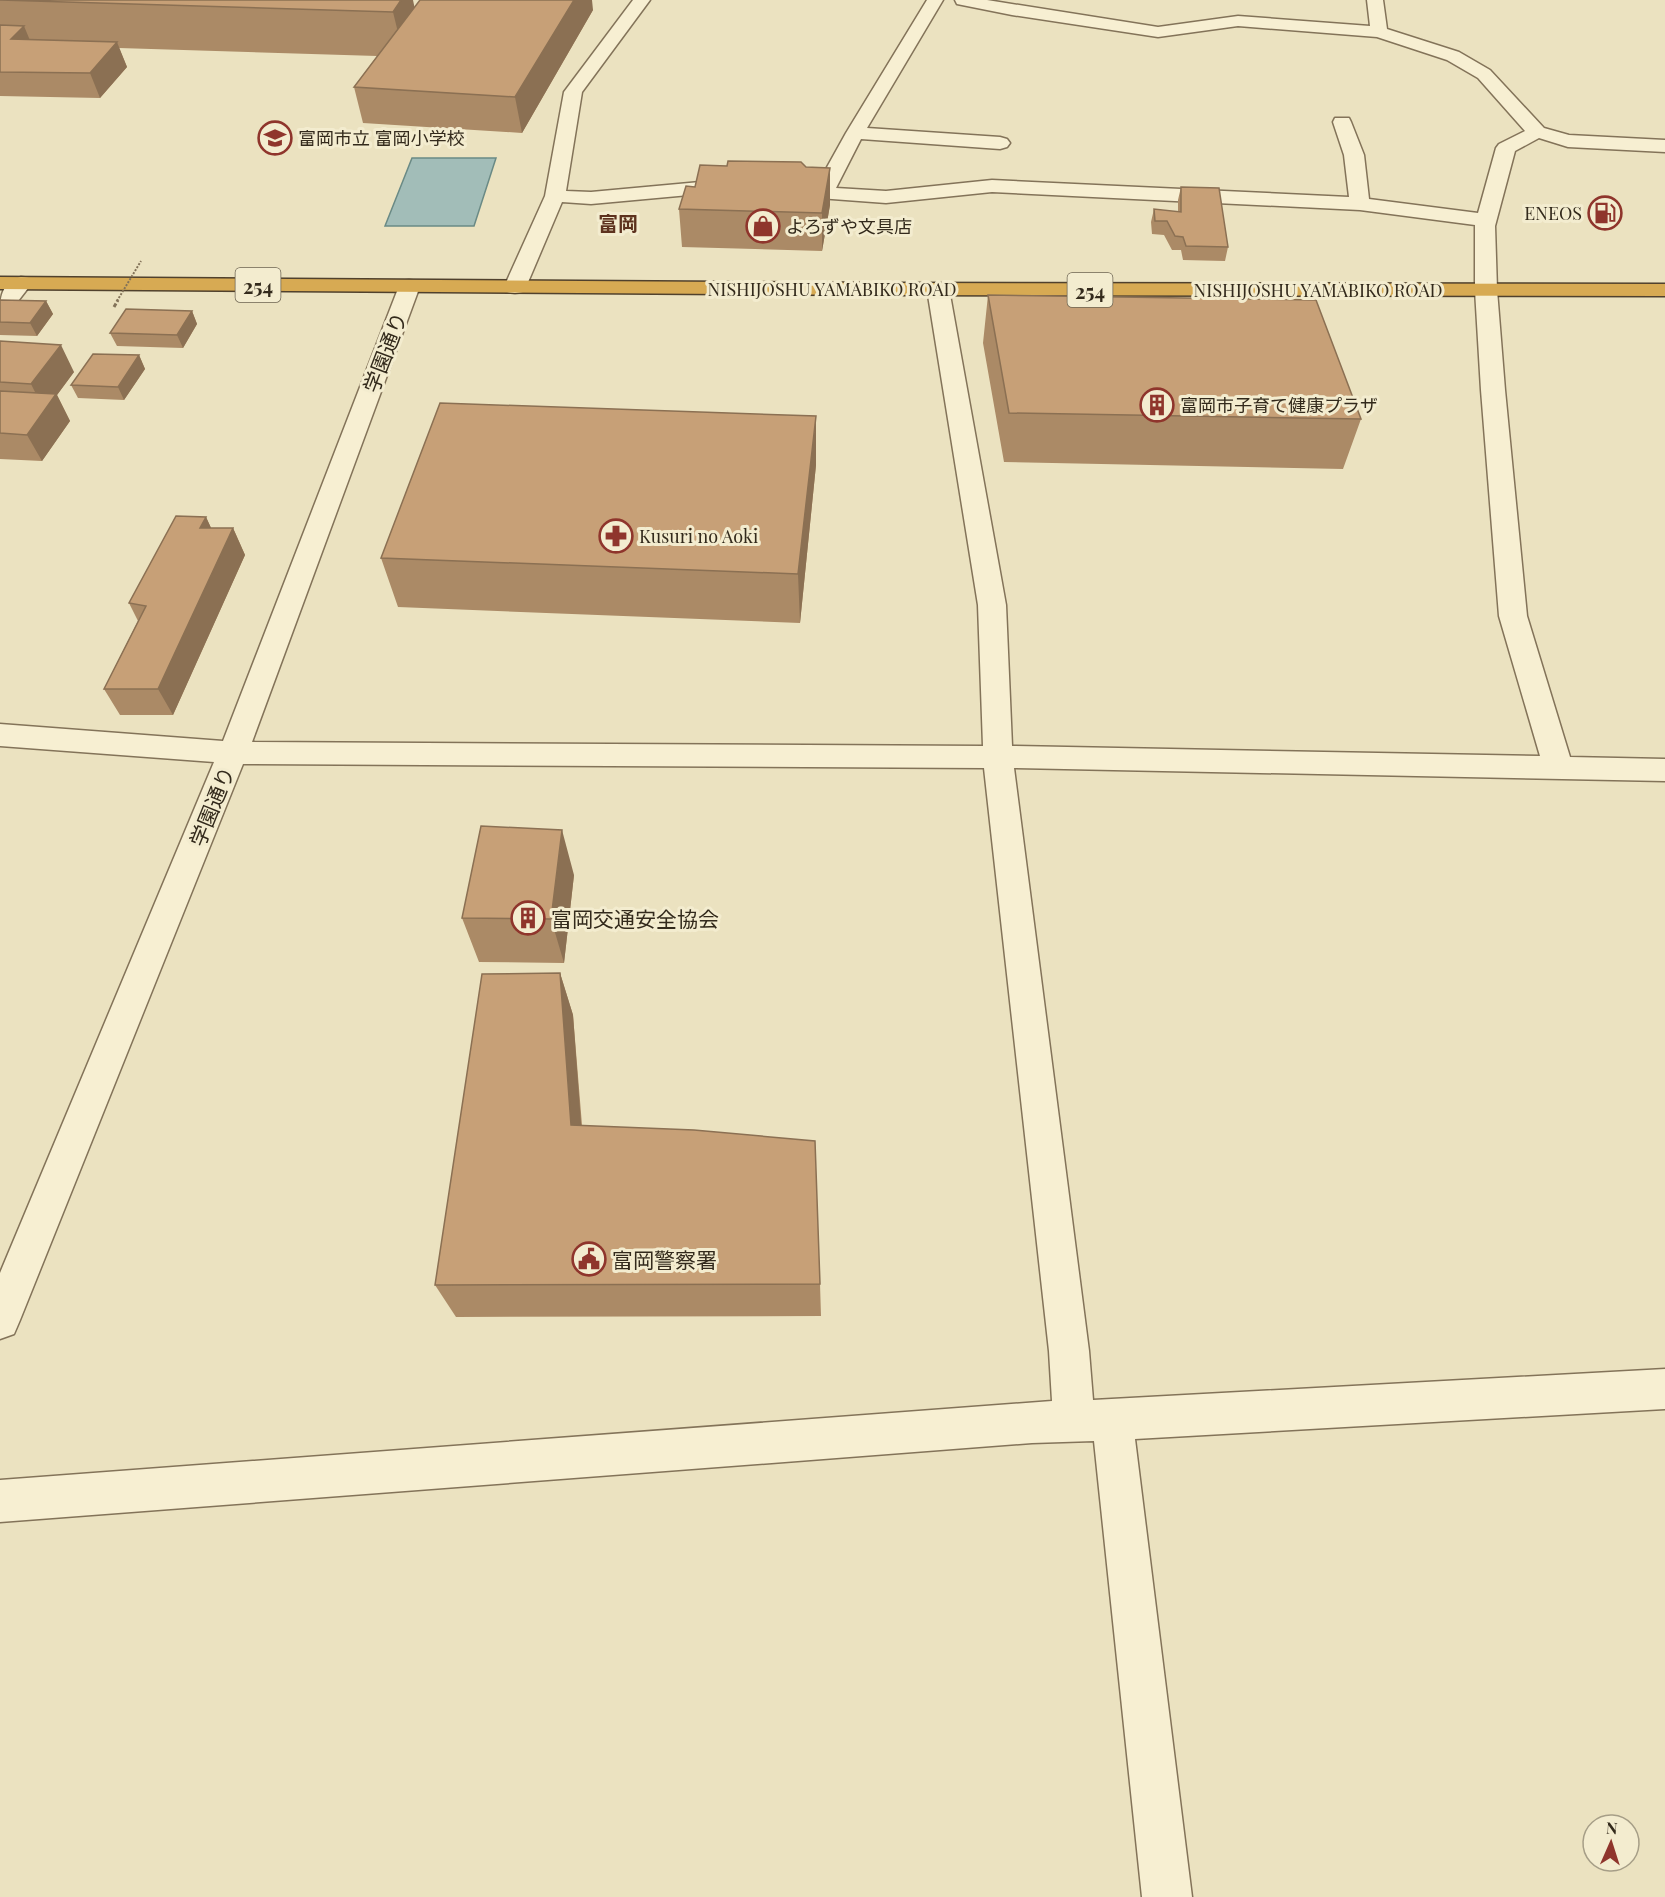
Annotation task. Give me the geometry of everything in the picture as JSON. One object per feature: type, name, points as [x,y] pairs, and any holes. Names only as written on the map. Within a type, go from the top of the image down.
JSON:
[{"type":"highway","name":"NISHIJOSHU YAMABIKO ROAD","points":[[10,283],[938,289],[1665,290]]},
{"type":"street","points":[[515,287],[555,196],[573,92],[642,0]]},
{"type":"street","points":[[823,194],[855,133],[935,0]]},
{"type":"street","points":[[963,0],[1012,10],[1158,32],[1238,21],[1379,32],[1453,57],[1484,74],[1537,132],[1568,141],[1665,146]]},
{"type":"street","points":[[1374,0],[1379,32]]},
{"type":"street","points":[[1342,122],[1354,155],[1360,204]]},
{"type":"street","points":[[1537,132],[1506,148],[1487,220],[1486,290],[1513,616],[1558,767]]},
{"type":"street","points":[[855,133],[1000,143]]},
{"type":"street","points":[[767,190],[886,197],[992,186],[1360,204],[1487,220]]},
{"type":"street","points":[[555,196],[591,198],[711,188],[744,189]]},
{"type":"street","points":[[0,309],[10,283]]},
{"type":"street","name":"学園通り","points":[[0,1320],[233,753],[409,286]]},
{"type":"street","points":[[938,289],[992,605],[998,757],[1069,1351],[1093,1421],[1167,1897]]},
{"type":"street","points":[[0,735],[233,753],[998,757],[1665,770]]},
{"type":"street","points":[[0,1501],[1093,1421],[1665,1389]]},
{"type":"path","points":[[114,307],[141,261]]},
{"type":"water","points":[[412,158],[496,158],[474,226],[385,226]]},
{"type":"building","points":[[0,0],[401,0],[393,12]]},
{"type":"building","points":[[420,0],[574,0],[515,97],[354,87]]},
{"type":"building","points":[[0,25],[24,26],[11,39],[117,42],[90,73],[0,72]]},
{"type":"building","points":[[728,161],[801,162],[806,167],[830,168],[822,213],[679,209],[686,186],[695,187],[700,165],[727,166]]},
{"type":"building","points":[[1181,187],[1219,188],[1228,247],[1186,246],[1183,237],[1175,236],[1167,221],[1155,221],[1154,209],[1181,212]]},
{"type":"building","points":[[988,295],[1316,300],[1361,419],[1009,413]]},
{"type":"building","points":[[0,300],[46,301],[30,323],[0,322]]},
{"type":"building","points":[[126,309],[192,311],[177,335],[110,333]]},
{"type":"building","points":[[0,341],[61,345],[31,384],[0,382]]},
{"type":"building","points":[[93,354],[139,355],[118,387],[71,385]]},
{"type":"building","points":[[0,391],[56,394],[27,435],[0,433]]},
{"type":"building","name":"Kusuri no Aoki","points":[[440,403],[816,416],[798,574],[381,558]]},
{"type":"building","points":[[176,516],[206,517],[200,528],[233,528],[158,689],[104,689],[146,606],[129,603]]},
{"type":"building","points":[[481,826],[562,830],[551,919],[462,918]]},
{"type":"building","points":[[560,973],[571,1125],[694,1130],[815,1141],[820,1284],[435,1285],[482,974]]},
{"type":"place","name":"富岡市立 富岡小学校","points":[[275,138]]},
{"type":"place","name":"ENEOS","points":[[1605,213]]},
{"type":"place","name":"よろずや文具店","points":[[763,226]]},
{"type":"place","name":"富岡市子育て健康プラザ","points":[[1157,405]]},
{"type":"place","name":"Kusuri no Aoki","points":[[616,536]]},
{"type":"place","name":"富岡交通安全協会","points":[[528,918]]},
{"type":"place","name":"富岡警察署","points":[[589,1259]]},
{"type":"district","name":"富岡","points":[[618,222]]}]
